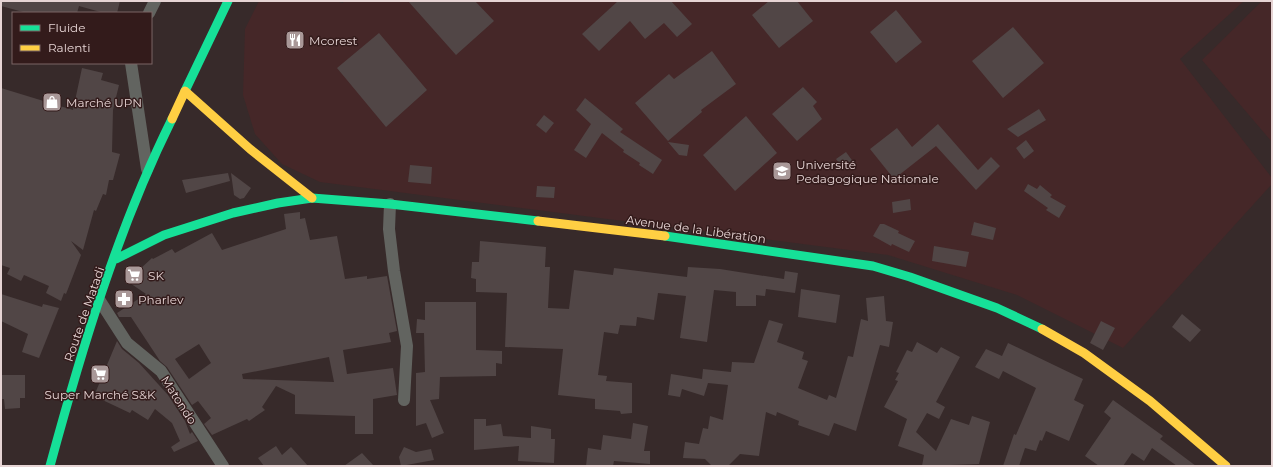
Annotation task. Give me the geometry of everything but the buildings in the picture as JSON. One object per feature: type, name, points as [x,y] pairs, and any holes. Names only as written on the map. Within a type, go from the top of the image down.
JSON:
[{"type":"main road","points":[[228,1],[185,91],[250,149],[312,198]]},
{"type":"main road","name":"Route de Matadi","points":[[50,466],[68,398],[100,302],[147,172],[185,91]]},
{"type":"main road","name":"Avenue de la Libération","points":[[116,258],[164,235],[226,215],[278,203],[312,198],[390,204],[688,239],[873,266],[910,277],[997,308],[1053,335],[1084,353],[1150,401],[1226,466]]},
{"type":"street","points":[[150,12],[155,1]]},
{"type":"street","points":[[131,64],[147,172]]},
{"type":"street","points":[[390,204],[389,229],[394,271],[407,346],[404,400]]},
{"type":"street","name":"Matondo","points":[[100,302],[127,343],[161,371],[223,466]]},
{"type":"shaded area","name":"Université Pedagogique Nationale","points":[[259,1],[334,1],[343,3],[344,1],[1244,1],[1180,59],[1272,178],[1272,184],[1123,348],[1017,295],[888,255],[320,182],[282,164],[255,134],[243,95],[245,29]]},
{"type":"shaded area","points":[[1262,1],[1272,1],[1272,142],[1202,60]]},
{"type":"traffic: fast","points":[[185,91],[228,1]]},
{"type":"traffic: fast","points":[[50,466],[88,333],[118,246],[153,160],[172,119]]},
{"type":"traffic: fast","points":[[116,259],[164,235],[233,213],[278,203],[312,198],[390,204],[538,221]]},
{"type":"traffic: fast","points":[[665,236],[873,266],[910,277],[997,308],[1042,329]]},
{"type":"traffic: slow","points":[[172,119],[185,91],[250,149],[312,198]]},
{"type":"traffic: slow","points":[[538,221],[665,236]]},
{"type":"traffic: slow","points":[[1042,329],[1084,353],[1150,401],[1226,466]]},
{"type":"place","name":"Mcorest","points":[[295,40]]},
{"type":"place","name":"Marché UPN","points":[[52,102]]},
{"type":"place","name":"Université Pedagogique Nationale","points":[[782,171]]},
{"type":"place","name":"SK","points":[[134,275]]},
{"type":"place","name":"Pharlev","points":[[124,299]]},
{"type":"place","name":"Super Marché S&K","points":[[100,374]]}]
